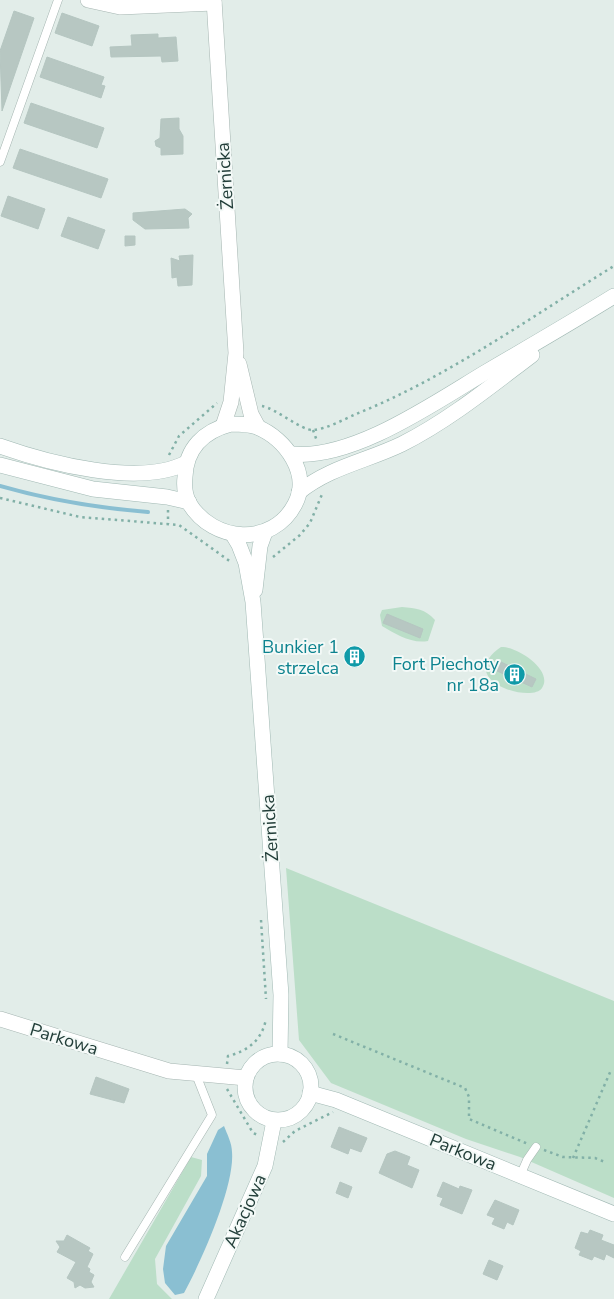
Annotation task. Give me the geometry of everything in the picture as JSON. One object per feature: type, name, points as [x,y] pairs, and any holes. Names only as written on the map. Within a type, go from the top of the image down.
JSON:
[{"type":"street","points":[[88,0],[120,7],[214,1]]},
{"type":"street","name":"Żernicka","points":[[214,1],[236,353],[247,401],[258,427]]},
{"type":"street","points":[[292,454],[321,453],[356,442],[398,424],[614,296]]},
{"type":"street","points":[[299,492],[326,473],[402,444],[474,399],[587,313]]},
{"type":"street","name":"Żernicka","points":[[223,426],[231,402],[236,353]]},
{"type":"street","points":[[237,424],[258,427],[292,454],[300,478],[299,492],[291,512],[277,526],[265,532],[252,535],[233,535],[210,524],[189,502],[184,484],[186,463],[196,444],[214,430],[223,426],[237,424]]},
{"type":"street","points":[[0,446],[51,462],[127,473],[167,470],[186,463]]},
{"type":"street","points":[[0,465],[93,489],[167,497],[189,502]]},
{"type":"street","name":"Żernicka","points":[[253,602],[260,546],[265,532]]},
{"type":"street","name":"Żernicka","points":[[233,535],[240,545],[246,563],[253,602],[281,995],[280,1054]]},
{"type":"street","name":"Parkowa","points":[[0,1019],[142,1064],[169,1070],[246,1078]]},
{"type":"street","points":[[280,1054],[292,1057],[302,1065],[311,1083],[305,1107],[288,1119],[274,1120],[262,1116],[249,1102],[246,1092],[246,1078],[256,1062],[266,1057],[280,1054]]},
{"type":"street","name":"Parkowa","points":[[310,1093],[336,1100],[614,1214]]},
{"type":"street","name":"Akacjowa","points":[[206,1299],[265,1166],[274,1120]]},
{"type":"lane","points":[[0,162],[58,0]]},
{"type":"lane","points":[[125,1257],[212,1114],[195,1072]]},
{"type":"lane","points":[[520,1176],[527,1160],[536,1147]]},
{"type":"path","points":[[247,401],[254,400],[259,405],[276,411],[305,429],[313,430],[347,418],[378,406],[432,378],[614,266]]},
{"type":"path","points":[[170,450],[178,436],[190,424],[217,403],[231,402]]},
{"type":"path","points":[[0,498],[80,517],[179,525],[234,564]]},
{"type":"path","points":[[261,914],[266,1004]]},
{"type":"path","points":[[227,1064],[228,1056],[246,1050],[260,1036],[267,1013]]},
{"type":"path","points":[[333,1034],[465,1088],[469,1097],[469,1119],[536,1147],[574,1158],[595,1158],[605,1162]]},
{"type":"path","points":[[574,1158],[611,1070]]},
{"type":"path","points":[[225,1085],[253,1133]]},
{"type":"path","points":[[282,1142],[285,1142],[295,1131],[333,1112]]},
{"type":"green space","points":[[402,607],[428,613],[435,620],[428,641],[410,640],[382,626],[380,615],[382,610]]},
{"type":"green space","points":[[501,647],[515,650],[532,660],[543,674],[542,688],[535,692],[525,693],[512,691],[490,679],[486,670],[489,659]]},
{"type":"green space","points":[[286,868],[614,1001],[614,1198],[520,1157],[466,1139],[331,1083],[299,1040]]},
{"type":"green space","points":[[191,1157],[202,1160],[201,1176],[155,1259],[157,1284],[172,1299],[109,1299]]},
{"type":"water","points":[[224,1126],[232,1152],[228,1184],[223,1203],[216,1224],[184,1293],[175,1295],[165,1283],[163,1269],[166,1246],[207,1176],[207,1154],[218,1130]]},
{"type":"building","points":[[14,11],[34,18],[2,111],[0,51]]},
{"type":"building","points":[[62,13],[99,26],[92,46],[55,33]]},
{"type":"building","points":[[158,34],[158,38],[176,37],[178,61],[162,62],[161,56],[111,57],[110,47],[132,46],[131,35]]},
{"type":"building","points":[[47,57],[104,77],[101,85],[105,86],[101,98],[40,77]]},
{"type":"building","points":[[31,103],[104,128],[97,148],[24,123]]},
{"type":"building","points":[[179,118],[179,129],[183,136],[183,154],[161,155],[161,148],[156,146],[155,141],[160,138],[161,119]]},
{"type":"building","points":[[20,149],[108,179],[101,198],[13,168]]},
{"type":"building","points":[[8,196],[45,209],[38,229],[1,216]]},
{"type":"building","points":[[185,209],[192,214],[188,218],[189,228],[145,229],[133,220],[133,213]]},
{"type":"building","points":[[68,217],[105,230],[98,249],[61,236]]},
{"type":"building","points":[[125,236],[135,236],[135,245],[125,246]]},
{"type":"building","points":[[193,255],[192,285],[178,286],[177,277],[172,278],[171,258],[180,261],[179,256]]},
{"type":"building","name":"Fort Piechoty nr 18a","points":[[387,614],[423,629],[420,638],[383,623]]},
{"type":"building","name":"Fort Piechoty nr 18a","points":[[499,661],[536,679],[532,687],[495,670]]},
{"type":"building","points":[[96,1077],[129,1089],[124,1103],[90,1094]]},
{"type":"building","points":[[339,1127],[367,1138],[361,1152],[350,1148],[348,1154],[331,1147]]},
{"type":"building","points":[[395,1151],[410,1157],[407,1165],[419,1170],[412,1188],[379,1173],[387,1154]]},
{"type":"building","points":[[340,1182],[352,1187],[348,1198],[336,1193]]},
{"type":"building","points":[[443,1182],[459,1189],[460,1186],[472,1190],[462,1214],[440,1205],[443,1198],[437,1196]]},
{"type":"building","points":[[495,1200],[519,1210],[513,1225],[507,1222],[504,1229],[492,1224],[495,1218],[487,1215]]},
{"type":"building","points":[[590,1230],[603,1235],[601,1240],[614,1245],[614,1258],[606,1254],[604,1260],[594,1256],[592,1260],[579,1255],[581,1251],[575,1248],[581,1232],[588,1234]]},
{"type":"building","points":[[67,1235],[90,1248],[88,1251],[93,1254],[87,1267],[90,1269],[89,1272],[94,1275],[91,1282],[94,1287],[85,1288],[80,1285],[75,1288],[74,1282],[67,1278],[76,1262],[57,1252],[60,1247],[56,1241],[64,1241]]},
{"type":"building","points":[[489,1260],[503,1266],[497,1280],[483,1274]]},
{"type":"waterway","points":[[0,486],[73,503],[148,512]]},
{"type":"place","name":"Bunkier 1 strzelca","points":[[355,657]]},
{"type":"place","name":"Fort Piechoty nr 18a","points":[[515,674]]}]
